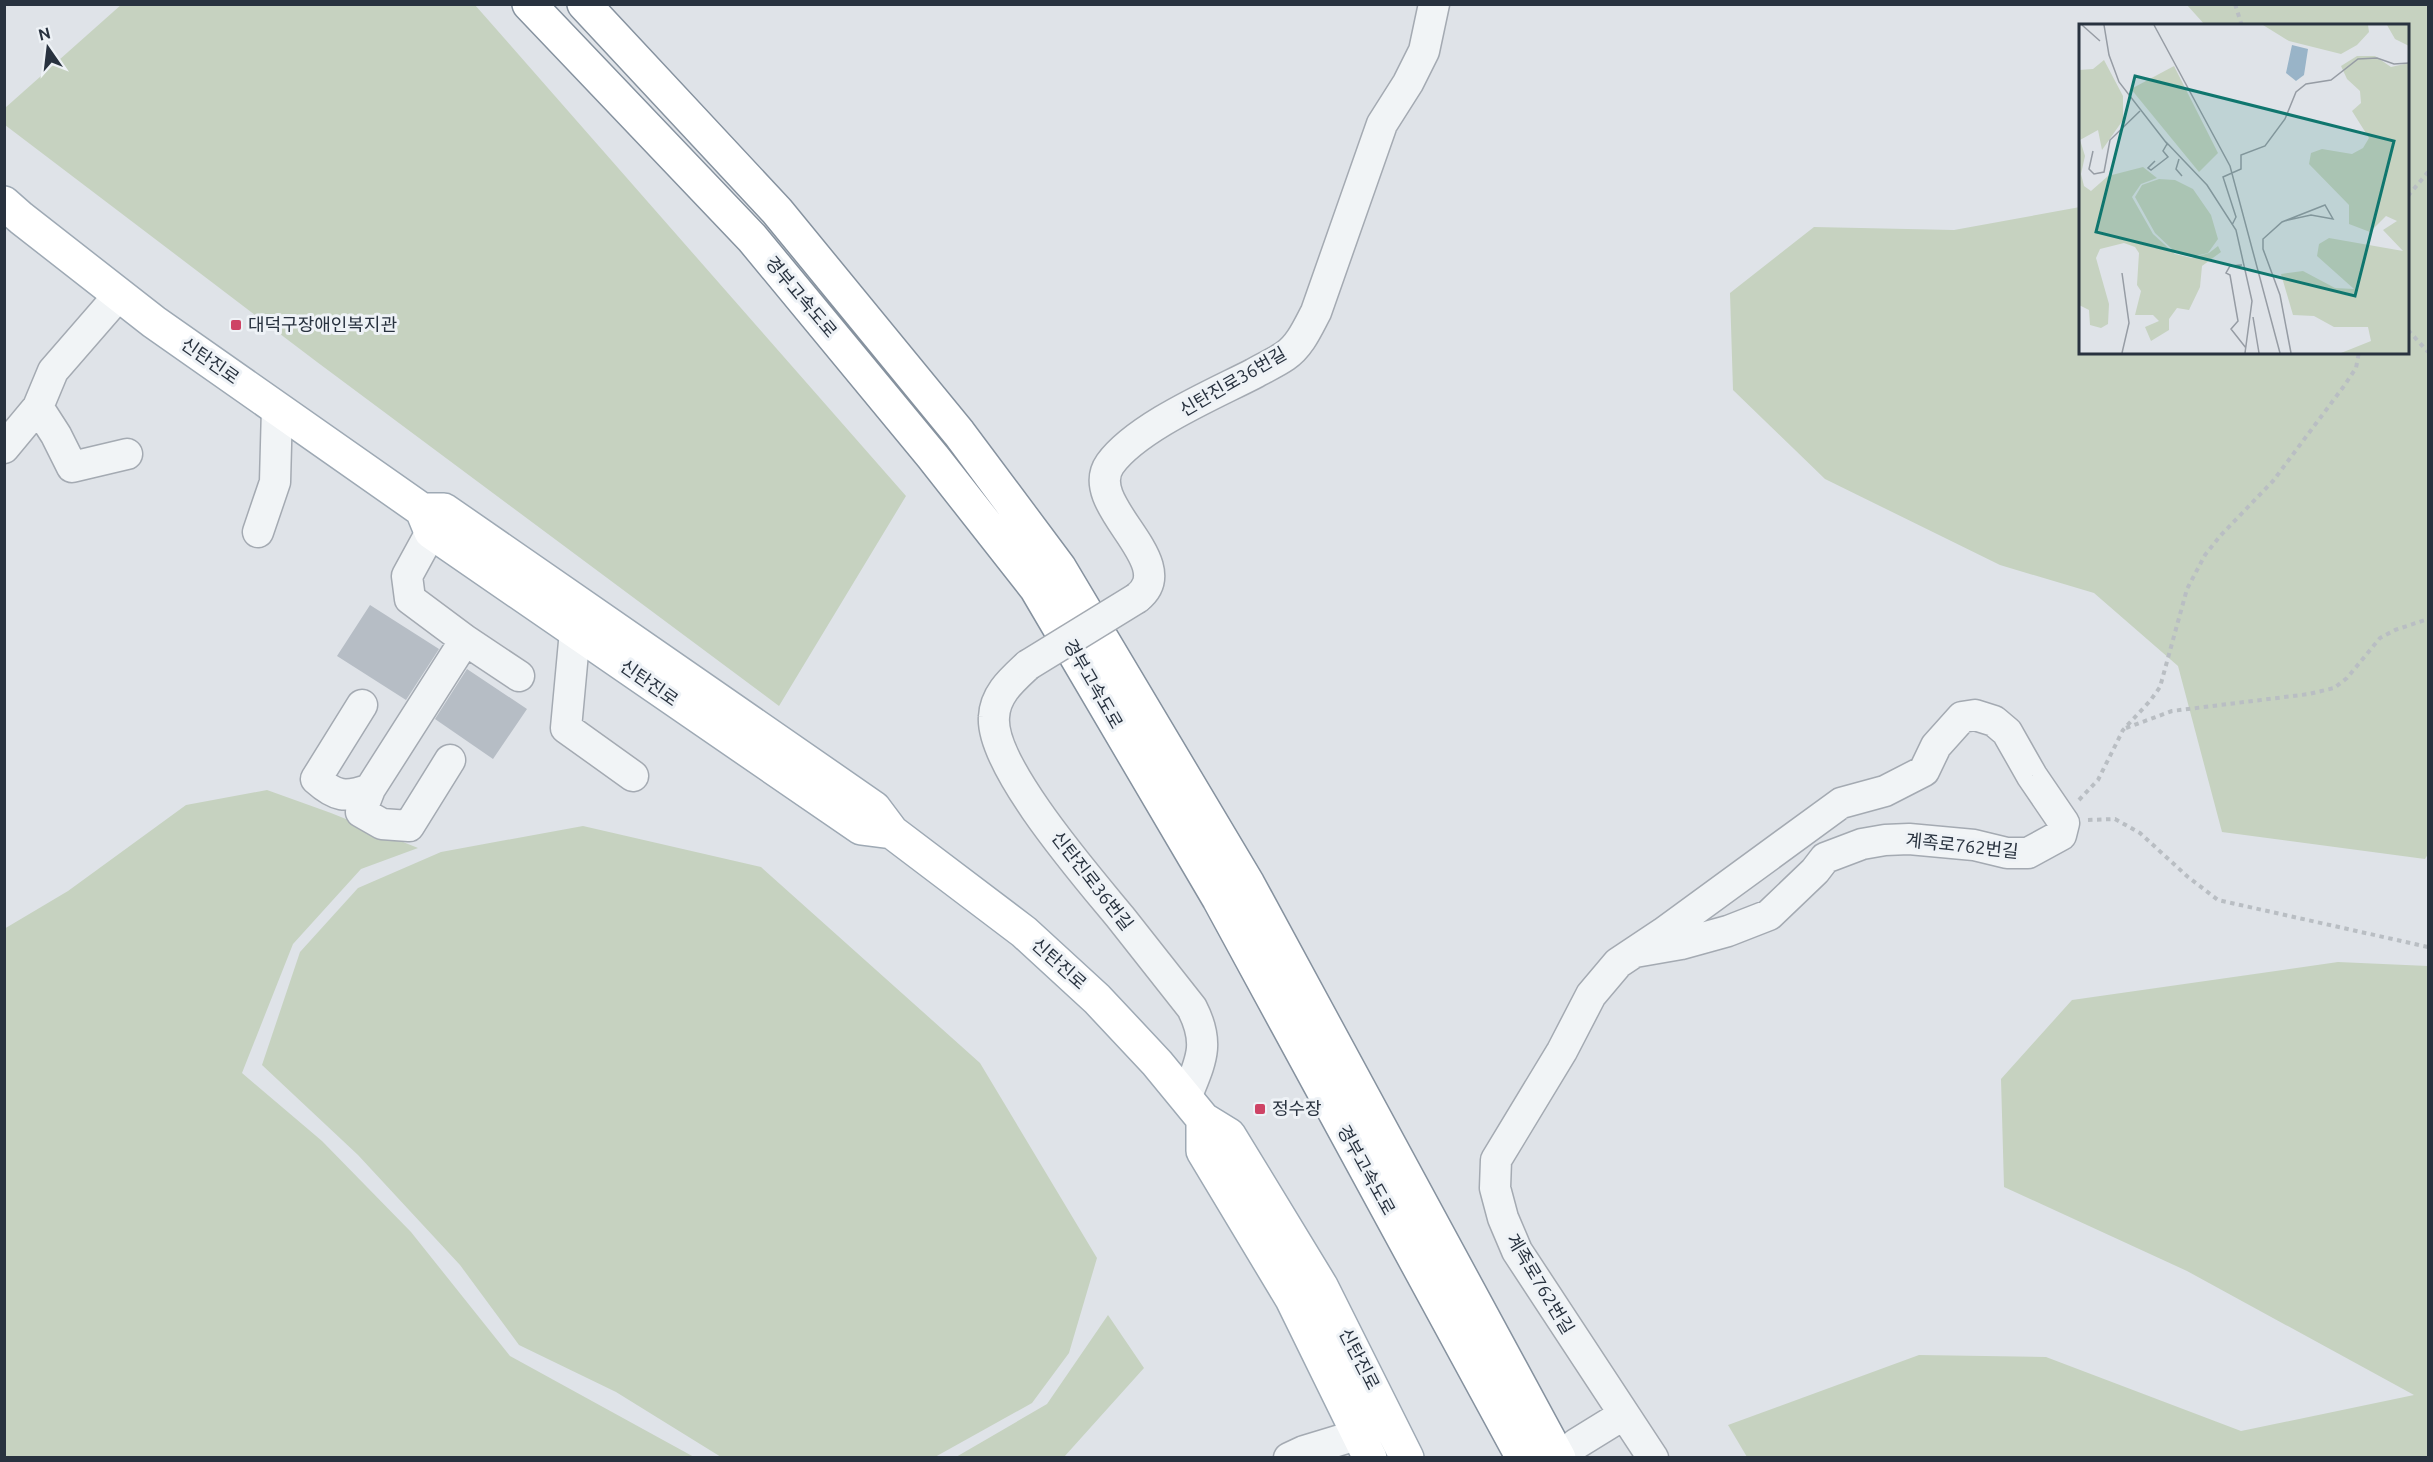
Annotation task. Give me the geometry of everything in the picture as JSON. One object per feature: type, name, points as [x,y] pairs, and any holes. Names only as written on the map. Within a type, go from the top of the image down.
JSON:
[{"type":"main road","name":"경부고속도로","points":[[529,4],[752,238],[933,457],[1036,588],[1219,899],[1522,1458]]},
{"type":"main road","name":"경부고속도로","points":[[584,4],[777,211],[959,433],[1059,567],[1248,884],[1567,1451]]},
{"type":"main road","name":"신탄진로","points":[[4,203],[119,295],[277,408],[575,631],[861,828],[892,832]]},
{"type":"main road","name":"신탄진로","points":[[427,521],[444,510],[874,808],[892,832],[1024,932],[1097,999],[1195,1109],[1229,1135],[1321,1286],[1407,1458]]},
{"type":"main road","name":"신탄진로","points":[[1195,1109],[1203,1151],[1292,1299],[1365,1446]]},
{"type":"street","name":"신탄진로36번길","points":[[1195,1109],[1204,1041],[1200,1024],[1192,1008],[1048,825],[1010,768],[996,738],[993,718],[997,700],[1009,683],[1028,665],[1146,591],[1149,577],[1145,557],[1112,504],[1104,480],[1109,465],[1126,447],[1160,424],[1286,356],[1304,335],[1320,301],[1382,124],[1408,83],[1424,51],[1434,4]]},
{"type":"street","points":[[4,448],[38,407],[53,371],[119,295]]},
{"type":"street","points":[[38,407],[56,435],[72,468],[127,454]]},
{"type":"street","points":[[258,532],[275,482],[277,408]]},
{"type":"street","points":[[427,521],[407,576],[410,600],[519,676]]},
{"type":"street","points":[[575,631],[566,728],[633,776]]},
{"type":"street","points":[[450,760],[409,826],[382,824],[361,812],[370,789],[465,640]]},
{"type":"street","points":[[362,705],[316,780],[328,790],[348,797],[370,789]]},
{"type":"street","name":"계족로762번길","points":[[1635,952],[1728,931],[1769,915],[1815,871],[1825,858],[1862,844],[1910,839],[1974,845],[2007,853],[2028,852],[2061,835],[2064,823],[2032,776],[2007,732],[1994,721],[1975,715],[1962,717],[1936,746],[1924,771],[1885,791],[1841,803],[1618,963],[1591,995],[1562,1051],[1496,1160],[1495,1188],[1503,1218],[1516,1251],[1653,1458]]},
{"type":"street","points":[[1567,1451],[1623,1415]]},
{"type":"street","points":[[1289,1458],[1304,1450],[1365,1446]]},
{"type":"path","points":[[2235,4],[2241,24]]},
{"type":"path","points":[[2409,195],[2428,172]]},
{"type":"path","points":[[2409,331],[2428,352]]},
{"type":"path","points":[[2064,823],[2071,808],[2098,780],[2123,730],[2160,687],[2187,589],[2205,555],[2221,534],[2273,482],[2344,386],[2356,368],[2359,354]]},
{"type":"path","points":[[2123,730],[2159,714],[2172,711],[2308,694],[2334,688],[2347,678],[2380,638],[2395,630],[2428,619]]},
{"type":"path","points":[[2064,823],[2115,819],[2140,833],[2188,877],[2218,900],[2428,947]]},
{"type":"green space","points":[[122,4],[475,5],[906,496],[779,706],[317,362],[5,125],[5,108]]},
{"type":"green space","points":[[2187,5],[2428,5],[2428,854],[2425,859],[2222,832],[2178,666],[2094,593],[2000,565],[1825,479],[1733,390],[1730,293],[1814,227],[1954,230],[2079,207],[2079,354],[2409,354],[2409,24],[2204,24]]},
{"type":"green space","points":[[267,790],[418,848],[361,869],[293,944],[242,1073],[322,1141],[411,1232],[510,1356],[694,1457],[5,1457],[4,929],[68,891],[186,805]]},
{"type":"green space","points":[[583,826],[761,867],[980,1063],[1097,1258],[1069,1353],[1032,1403],[935,1457],[721,1457],[616,1392],[519,1345],[460,1265],[358,1155],[262,1065],[300,952],[358,888],[441,852]]},
{"type":"green space","points":[[2338,962],[2428,966],[2428,1457],[1747,1457],[1728,1425],[1919,1355],[2046,1357],[2241,1431],[2414,1395],[2187,1271],[2004,1187],[2001,1079],[2072,1000]]},
{"type":"green space","points":[[1108,1315],[1144,1368],[1064,1457],[956,1457],[1047,1404]]},
{"type":"building","points":[[370,605],[439,649],[406,700],[337,656]]},
{"type":"building","points":[[467,669],[527,709],[493,759],[435,719]]},
{"type":"place","name":"대덕구장애인복지관","points":[[236,325]]},
{"type":"place","name":"정수장","points":[[1260,1109]]}]
